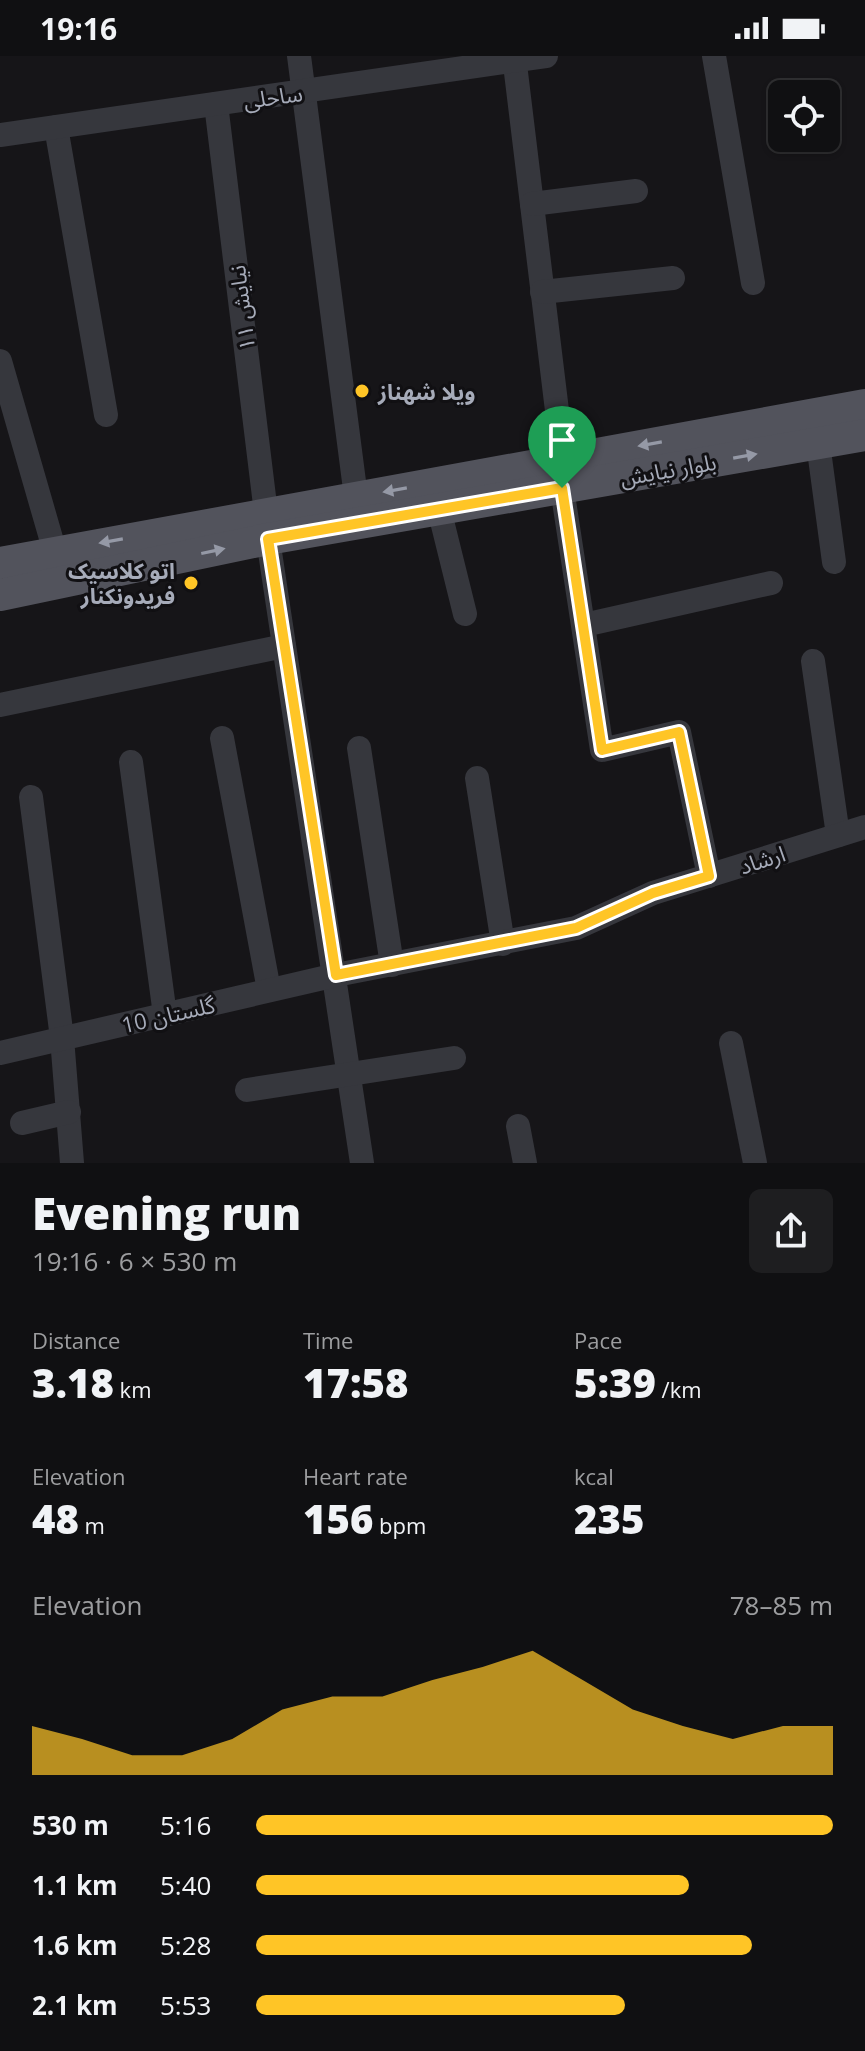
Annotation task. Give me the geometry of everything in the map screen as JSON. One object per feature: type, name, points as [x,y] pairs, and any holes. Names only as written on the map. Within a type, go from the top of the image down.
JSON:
[{"type":"main road","name":"بلوار نیایش","points":[[0,563],[55,552],[439,509],[562,474],[865,405]]},
{"type":"main road","name":"بلوار نیایش","points":[[0,595],[267,526],[356,497],[865,435]]},
{"type":"street","points":[[299,56],[356,497]]},
{"type":"street","name":"ساحلی","points":[[0,135],[514,58],[546,56]]},
{"type":"street","points":[[714,56],[753,283]]},
{"type":"street","points":[[514,58],[562,474],[602,750],[679,732],[709,876]]},
{"type":"street","name":"نیایش ۱۱","points":[[216,104],[267,526],[362,1163]]},
{"type":"street","points":[[56,127],[106,415]]},
{"type":"street","points":[[532,204],[636,191]]},
{"type":"street","points":[[542,292],[673,278]]},
{"type":"street","points":[[0,361],[55,552]]},
{"type":"street","points":[[818,443],[834,562]]},
{"type":"street","points":[[439,509],[465,614]]},
{"type":"street","points":[[584,625],[771,583]]},
{"type":"street","points":[[0,705],[284,646]]},
{"type":"street","points":[[813,661],[838,835]]},
{"type":"street","points":[[222,738],[269,990]]},
{"type":"street","points":[[359,748],[392,965]]},
{"type":"street","points":[[131,762],[165,1015]]},
{"type":"street","points":[[477,778],[503,944]]},
{"type":"street","points":[[31,797],[62,1038],[72,1163]]},
{"type":"street","name":"ارشاد","points":[[336,975],[576,928],[653,893],[865,827]]},
{"type":"street","name":"گلستان 10","points":[[0,1053],[336,975]]},
{"type":"street","points":[[731,1043],[755,1163]]},
{"type":"street","points":[[247,1090],[454,1058]]},
{"type":"street","points":[[22,1123],[69,1112]]},
{"type":"street","points":[[518,1126],[525,1163]]},
{"type":"place","name":"ویلا شهناز","points":[[362,391]]},
{"type":"place","name":"اتو کلاسیک فریدونکنار","points":[[191,583]]},
{"type":"route","points":[[562,488],[602,750],[679,732],[709,876],[653,893],[576,928],[336,975],[268,539],[562,488]]}]
